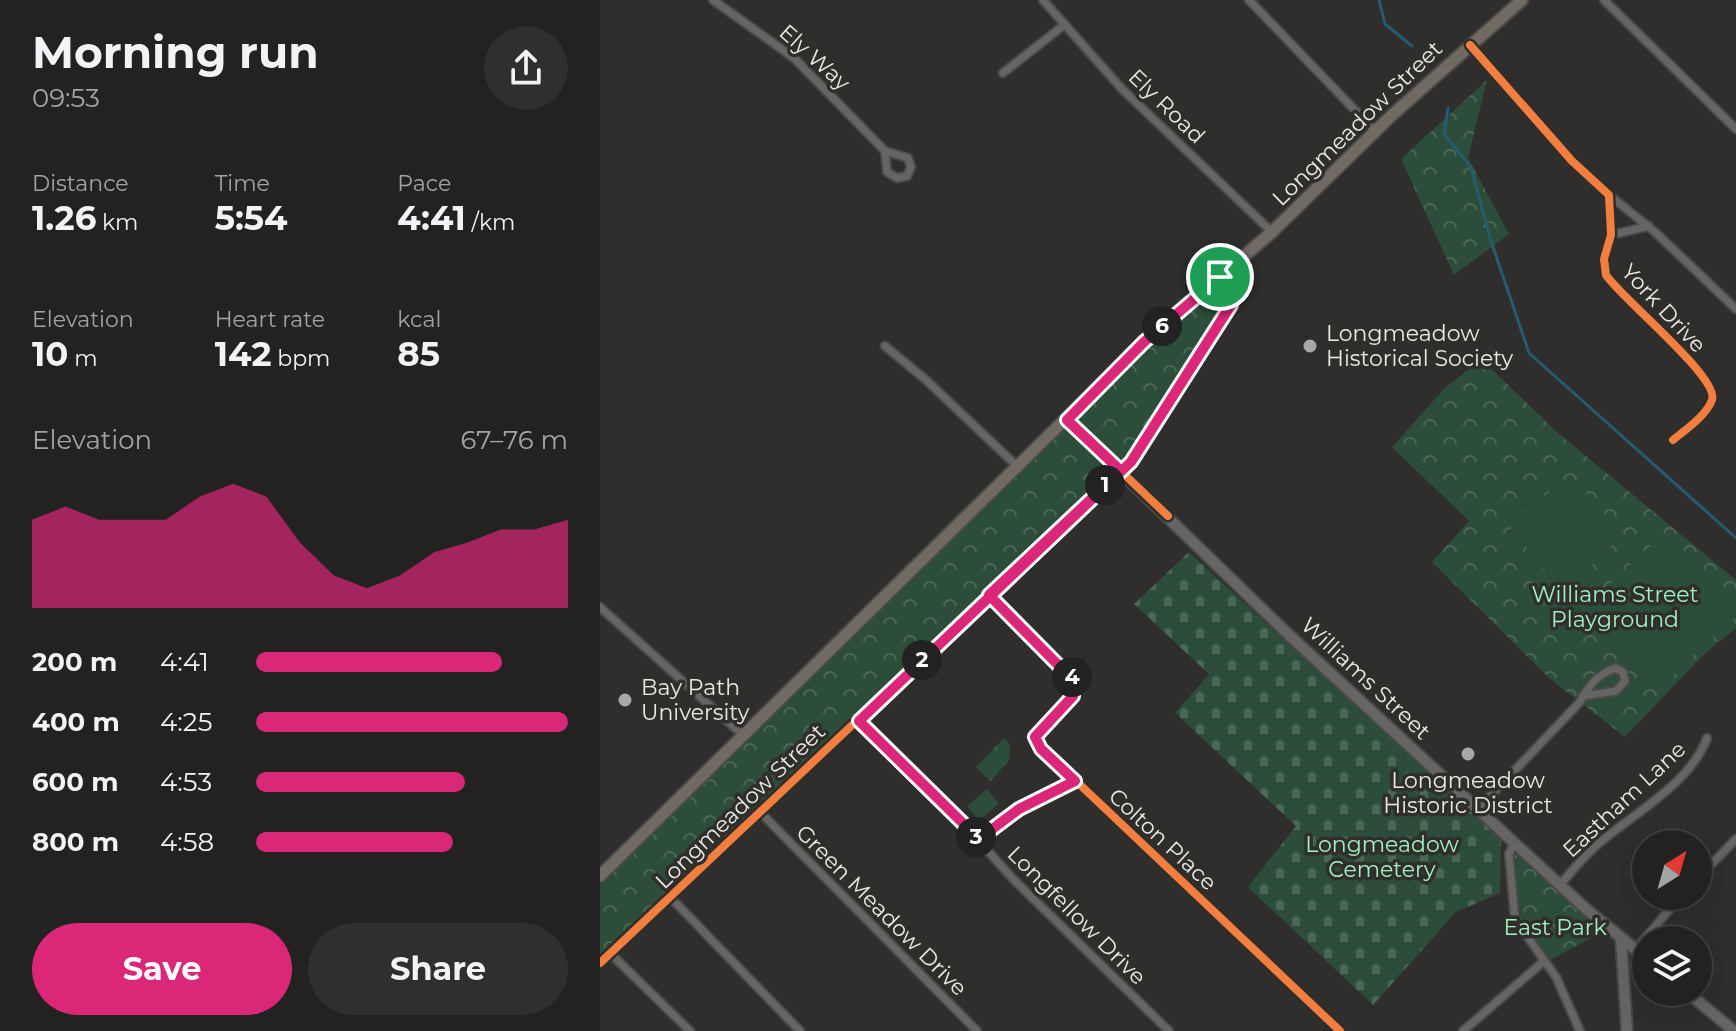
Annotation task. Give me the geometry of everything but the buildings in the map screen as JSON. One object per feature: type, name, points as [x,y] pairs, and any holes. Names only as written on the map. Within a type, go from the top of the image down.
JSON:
[{"type":"main road","name":"Longmeadow Street","points":[[600,876],[1144,342],[1272,232],[1375,131],[1522,0]]},
{"type":"main road","name":"Williams Street","points":[[1067,420],[1274,620],[1514,843],[1632,947]]},
{"type":"main road","points":[[1621,938],[1627,1031]]},
{"type":"main road","points":[[1706,1006],[1733,1026]]},
{"type":"street","name":"Ely Way","points":[[713,0],[794,58],[885,151],[908,158],[911,167],[907,176],[897,178],[887,172],[885,151]]},
{"type":"street","name":"Ely Road","points":[[1043,0],[1122,89],[1272,232]]},
{"type":"street","points":[[1249,0],[1375,131]]},
{"type":"street","points":[[1604,0],[1736,129]]},
{"type":"street","points":[[1003,73],[1064,25]]},
{"type":"street","points":[[1470,45],[1572,161],[1649,226],[1736,309]]},
{"type":"street","name":"York Drive","points":[[1609,195],[1611,235],[1604,259],[1610,281],[1689,361],[1712,392],[1703,413],[1673,440]]},
{"type":"street","points":[[1611,235],[1649,226]]},
{"type":"street","name":"Longmeadow Street","points":[[600,963],[672,899],[1121,471],[1141,448],[1231,305],[1232,295],[1220,277]]},
{"type":"street","points":[[885,346],[926,380],[1019,468]]},
{"type":"street","name":"Colton Place","points":[[989,595],[1072,677],[1076,686],[1068,702],[1035,735],[1041,749],[1340,1031]]},
{"type":"street","points":[[600,607],[744,736]]},
{"type":"street","points":[[1478,809],[1583,696],[1594,679],[1615,668],[1623,672],[1625,681],[1616,691],[1583,696]]},
{"type":"street","name":"Longfellow Drive","points":[[859,721],[979,839],[1014,880],[1169,1031]]},
{"type":"street","name":"Eastham Lane","points":[[1560,885],[1595,846],[1632,819],[1698,758],[1707,738]]},
{"type":"street","points":[[979,839],[1019,809],[1075,781]]},
{"type":"street","name":"Green Meadow Drive","points":[[762,814],[977,1031]]},
{"type":"street","points":[[1712,864],[1736,839]]},
{"type":"street","points":[[1514,843],[1509,854],[1514,914],[1556,977],[1580,1031]]},
{"type":"street","points":[[672,899],[800,1031]]},
{"type":"street","points":[[1655,926],[1669,910]]},
{"type":"street","points":[[612,955],[690,1031]]},
{"type":"street","points":[[1463,1031],[1544,961]]},
{"type":"green space","points":[[1487,80],[1468,158],[1509,234],[1454,275],[1401,159]]},
{"type":"green space","points":[[1220,277],[1232,300],[1141,448],[600,963],[600,876],[884,597]]},
{"type":"green space","name":"Williams Street Playground","points":[[1481,359],[1557,432],[1736,580],[1736,628],[1704,654],[1625,737],[1549,678],[1432,562],[1469,521],[1392,447],[1444,389]]},
{"type":"green space","points":[[1559,484],[1579,487],[1623,533],[1584,571],[1555,581],[1508,525]]},
{"type":"green space","points":[[1664,533],[1736,598],[1736,616],[1656,690],[1578,613]]},
{"type":"green space","name":"Longmeadow Cemetery","points":[[1189,552],[1501,839],[1500,893],[1456,912],[1373,1005],[1248,887],[1296,826],[1175,713],[1209,674],[1134,604]]},
{"type":"green space","points":[[1004,738],[1010,744],[1009,760],[991,781],[976,767]]},
{"type":"green space","points":[[987,789],[999,804],[979,820],[967,806]]},
{"type":"green space","name":"East Park","points":[[1516,854],[1602,932],[1548,961],[1528,934],[1518,912],[1512,856]]},
{"type":"waterway","points":[[1379,0],[1385,24],[1412,46]]},
{"type":"waterway","points":[[1448,108],[1444,134],[1471,167],[1490,238],[1529,353],[1736,538]]},
{"type":"cycle path","points":[[1470,45],[1572,161],[1609,195],[1611,235],[1604,259],[1606,275],[1686,357],[1710,389],[1712,400],[1705,412],[1673,440]]},
{"type":"cycle path","points":[[600,963],[1131,462],[1231,305],[1232,295],[1220,277]]},
{"type":"cycle path","points":[[1067,420],[1168,516]]},
{"type":"cycle path","points":[[989,595],[1075,682],[1073,696],[1036,733],[1038,745],[1340,1031]]},
{"type":"place","name":"Longmeadow Historical Society","points":[[1310,346]]},
{"type":"place","name":"Bay Path University","points":[[625,700]]},
{"type":"place","name":"Longmeadow Historic District","points":[[1468,754]]},
{"type":"route","points":[[1220,277],[1144,342],[1067,420],[1121,471],[989,595],[1074,681],[1076,689],[1073,696],[1035,737],[1041,749],[1075,781],[1019,809],[979,839],[859,721],[989,595],[1131,462],[1231,305],[1232,295],[1220,277]]}]
